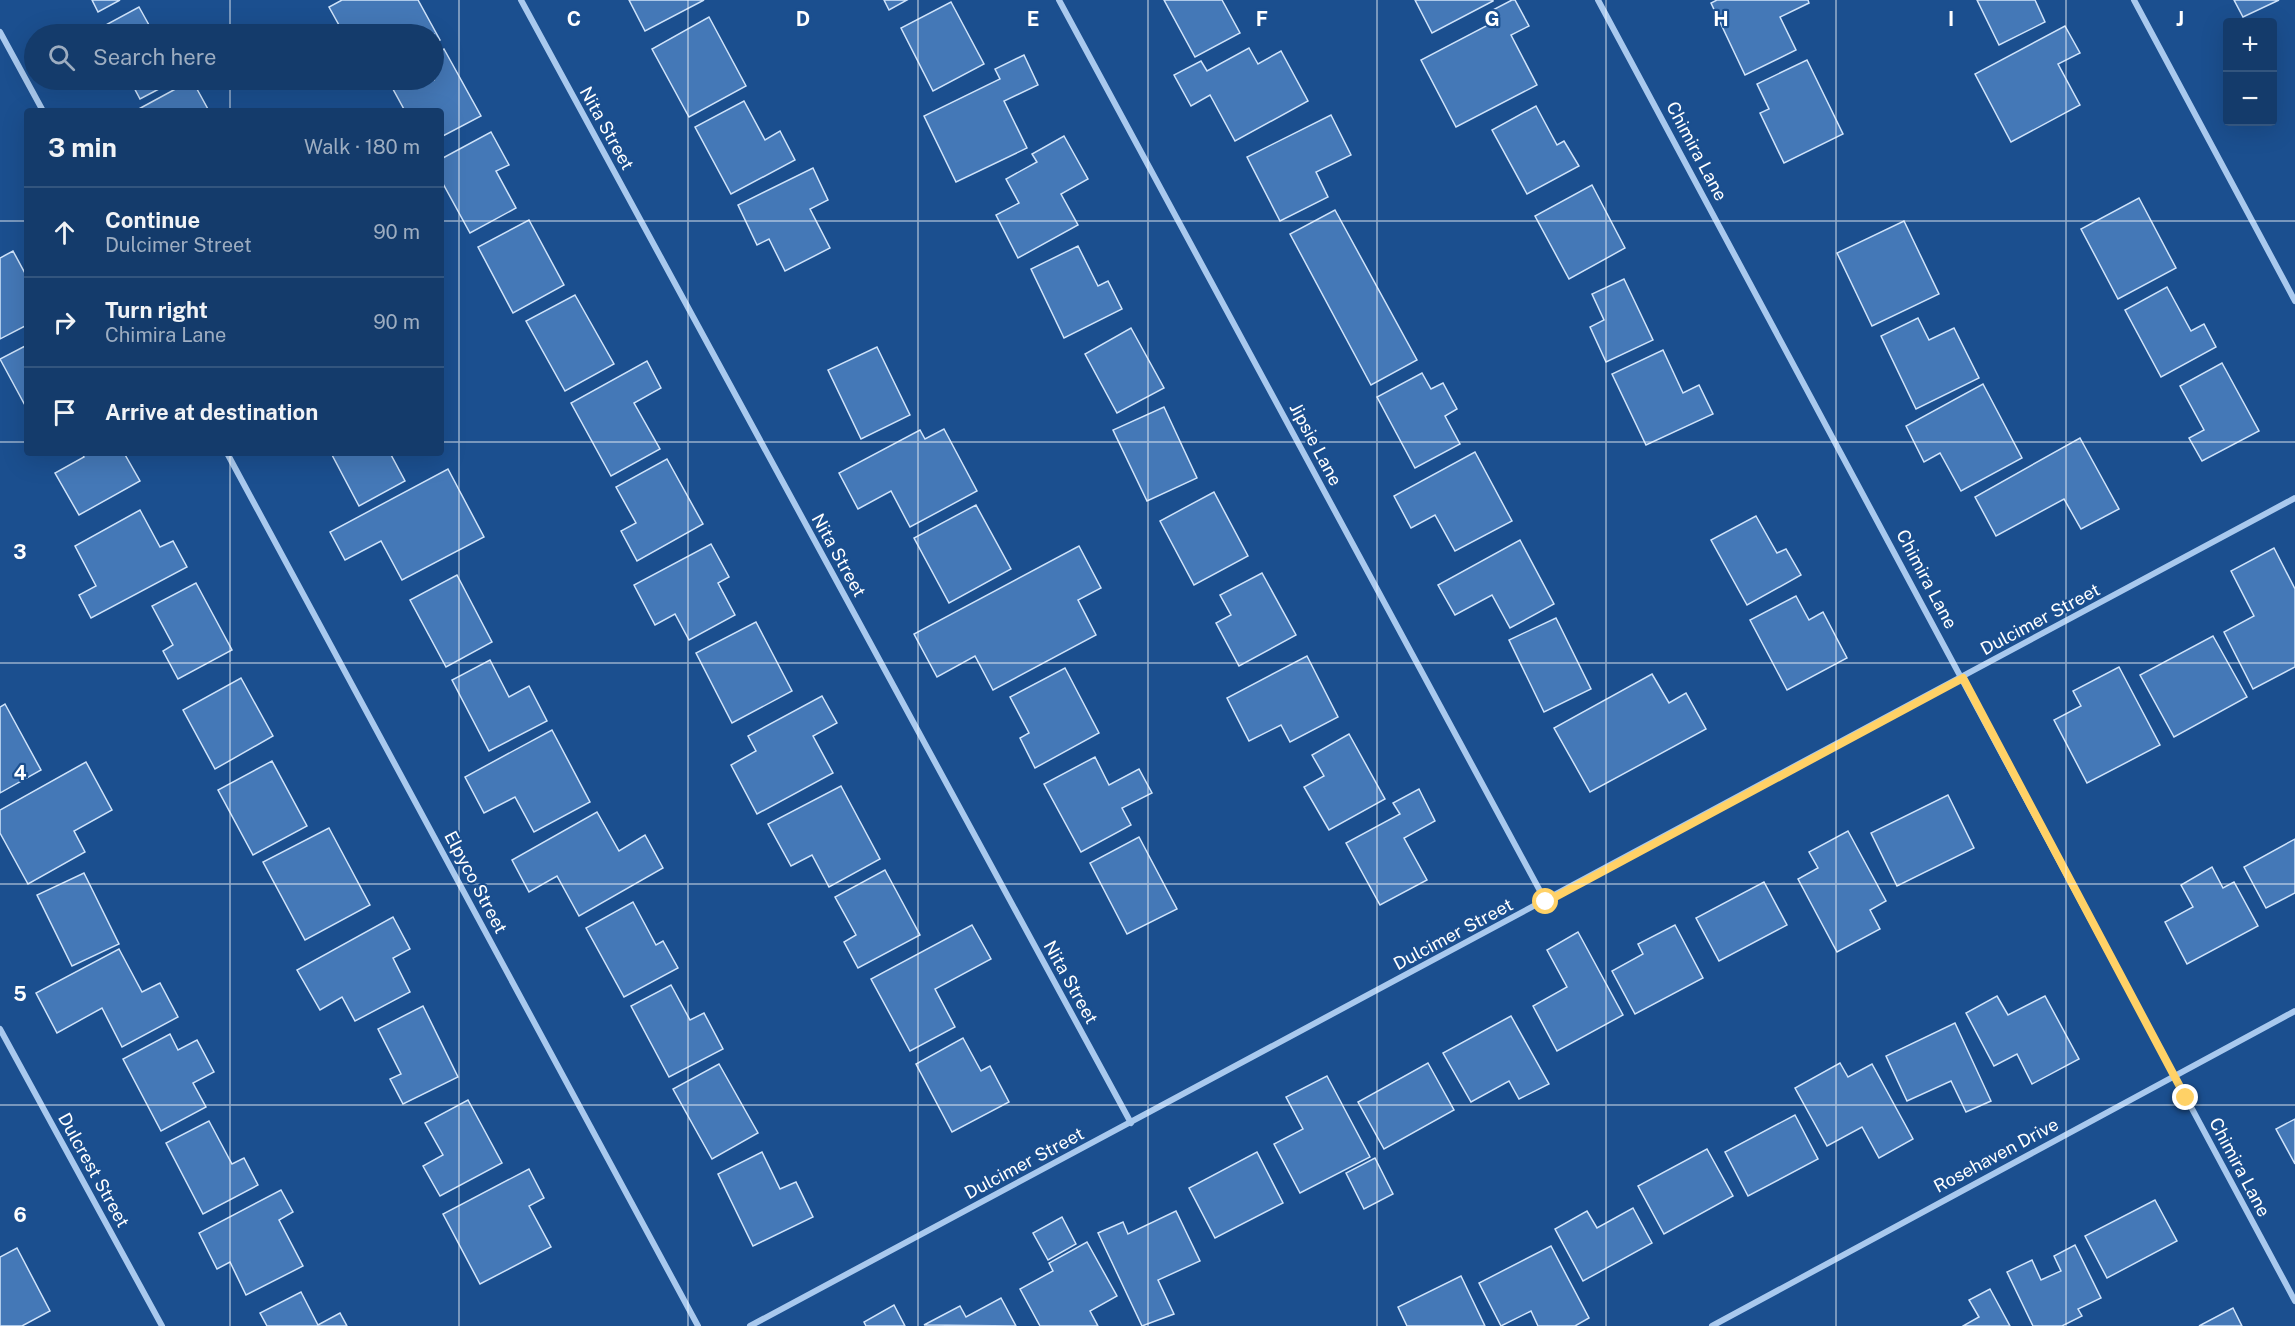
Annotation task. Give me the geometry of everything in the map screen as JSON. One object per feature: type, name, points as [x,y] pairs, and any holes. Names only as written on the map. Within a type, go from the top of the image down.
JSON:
[{"type":"street","name":"Nita Street","points":[[520,0],[1131,1124]]},
{"type":"street","name":"Jipsie Lane","points":[[1059,0],[1546,902]]},
{"type":"street","name":"Chimira Lane","points":[[1598,0],[2295,1301]]},
{"type":"street","points":[[2134,0],[2295,300]]},
{"type":"street","points":[[0,32],[24,76]]},
{"type":"street","points":[[32,90],[41,108]]},
{"type":"street","name":"Elpyco Street","points":[[229,456],[698,1326]]},
{"type":"street","name":"Dulcimer Street","points":[[750,1326],[1546,902],[2295,498]]},
{"type":"street","name":"Rosehaven Drive","points":[[1712,1326],[2295,1011]]},
{"type":"street","name":"Dulcrest Street","points":[[0,1029],[162,1326]]},
{"type":"building","points":[[92,0],[120,0],[98,12]]},
{"type":"building","points":[[342,0],[418,0],[431,24],[338,24],[329,7]]},
{"type":"building","points":[[629,0],[704,0],[645,31]]},
{"type":"building","points":[[884,0],[907,0],[889,10]]},
{"type":"building","points":[[1164,0],[1222,0],[1240,33],[1195,57]]},
{"type":"building","points":[[1415,0],[1493,0],[1493,1],[1432,33]]},
{"type":"building","points":[[1515,0],[1529,26],[1511,35],[1537,85],[1456,127],[1421,60],[1492,23],[1487,13]]},
{"type":"building","points":[[1717,0],[1808,0],[1809,3],[1780,17],[1796,50],[1745,75],[1711,3]]},
{"type":"building","points":[[1977,0],[2035,0],[2045,22],[1999,45]]},
{"type":"building","points":[[2234,0],[2279,0],[2243,17]]},
{"type":"building","points":[[951,2],[984,64],[933,91],[901,28]]},
{"type":"building","points":[[139,7],[148,24],[108,24]]},
{"type":"building","points":[[709,17],[746,86],[689,117],[652,49]]},
{"type":"building","points":[[2065,26],[2080,53],[2058,64],[2080,105],[2011,142],[1975,74]]},
{"type":"building","points":[[1249,48],[1258,64],[1281,51],[1308,101],[1235,141],[1210,95],[1191,106],[1174,75],[1201,61],[1207,71]]},
{"type":"building","points":[[444,49],[481,116],[444,135],[444,108],[403,108],[393,90],[444,90]]},
{"type":"building","points":[[1024,55],[1038,85],[1004,101],[1027,148],[956,182],[924,116],[1000,79],[995,69]]},
{"type":"building","points":[[1807,60],[1843,134],[1784,163],[1760,113],[1769,109],[1757,84]]},
{"type":"building","points":[[135,90],[157,90],[140,99]]},
{"type":"building","points":[[174,90],[197,90],[207,108],[141,108]]},
{"type":"building","points":[[744,101],[765,140],[780,131],[795,160],[731,194],[695,127]]},
{"type":"building","points":[[1536,106],[1557,145],[1564,141],[1579,166],[1527,194],[1492,130]]},
{"type":"building","points":[[1331,115],[1351,155],[1316,172],[1328,197],[1280,221],[1247,157]]},
{"type":"building","points":[[491,132],[509,165],[496,171],[516,208],[470,233],[444,185],[444,157]]},
{"type":"building","points":[[1064,136],[1088,179],[1061,194],[1078,225],[1018,258],[996,215],[1019,203],[1006,179],[1037,162],[1032,154]]},
{"type":"building","points":[[813,168],[828,200],[810,209],[830,248],[785,271],[769,239],[757,245],[738,205]]},
{"type":"building","points":[[1592,185],[1625,248],[1569,279],[1535,216]]},
{"type":"building","points":[[2139,198],[2176,268],[2118,299],[2081,229]]},
{"type":"building","points":[[1335,210],[1417,360],[1371,385],[1290,234]]},
{"type":"building","points":[[529,220],[564,285],[513,313],[478,247]]},
{"type":"building","points":[[1904,221],[1939,294],[1872,326],[1837,253]]},
{"type":"building","points":[[1078,246],[1098,286],[1108,281],[1122,309],[1064,338],[1031,269]]},
{"type":"building","points":[[13,251],[24,271],[24,327],[0,339],[0,258]]},
{"type":"building","points":[[1624,279],[1653,340],[1606,362],[1590,327],[1604,320],[1592,294]]},
{"type":"building","points":[[2167,287],[2191,331],[2204,324],[2216,347],[2161,377],[2125,310]]},
{"type":"building","points":[[575,295],[614,364],[565,391],[526,321]]},
{"type":"building","points":[[1918,318],[1929,340],[1954,328],[1979,378],[1916,409],[1881,336]]},
{"type":"building","points":[[1131,328],[1164,388],[1117,413],[1085,354]]},
{"type":"building","points":[[24,347],[24,403],[0,359]]},
{"type":"building","points":[[877,347],[910,415],[861,439],[828,370]]},
{"type":"building","points":[[1663,350],[1683,393],[1699,385],[1713,414],[1646,445],[1612,374]]},
{"type":"building","points":[[647,361],[661,388],[634,403],[660,449],[611,476],[571,403]]},
{"type":"building","points":[[2222,363],[2259,431],[2202,461],[2189,438],[2204,430],[2180,386]]},
{"type":"building","points":[[1422,373],[1431,389],[1443,383],[1457,409],[1445,416],[1460,444],[1415,468],[1377,397]]},
{"type":"building","points":[[1983,384],[2022,458],[1961,491],[1940,453],[1924,462],[1906,426]]},
{"type":"building","points":[[1164,407],[1197,478],[1147,501],[1113,430]]},
{"type":"building","points":[[944,429],[977,491],[910,527],[891,491],[858,509],[839,473],[920,430],[925,439]]},
{"type":"building","points":[[2080,438],[2119,509],[2081,529],[2064,499],[1996,536],[1975,497]]},
{"type":"building","points":[[1475,452],[1512,521],[1455,551],[1435,515],[1411,528],[1394,496]]},
{"type":"building","points":[[126,456],[140,481],[79,515],[55,473],[84,457]]},
{"type":"building","points":[[333,456],[392,456],[405,481],[359,506]]},
{"type":"building","points":[[667,459],[703,524],[637,561],[621,531],[636,523],[616,487]]},
{"type":"building","points":[[448,469],[484,537],[402,580],[381,541],[345,560],[330,532]]},
{"type":"building","points":[[1214,492],[1248,556],[1194,585],[1160,521]]},
{"type":"building","points":[[976,505],[1011,569],[949,603],[914,538]]},
{"type":"building","points":[[140,510],[160,547],[173,541],[187,567],[91,618],[79,595],[96,586],[75,546]]},
{"type":"building","points":[[1756,516],[1777,553],[1786,549],[1801,575],[1747,605],[1711,540]]},
{"type":"building","points":[[1520,540],[1554,604],[1510,628],[1492,595],[1455,615],[1438,585]]},
{"type":"building","points":[[711,544],[729,577],[718,583],[735,615],[689,640],[675,614],[655,625],[634,585]]},
{"type":"building","points":[[1079,546],[1101,588],[1078,600],[1096,635],[993,690],[975,656],[937,677],[914,634]]},
{"type":"building","points":[[2274,548],[2295,589],[2295,667],[2253,689],[2224,632],[2254,616],[2231,571]]},
{"type":"building","points":[[1262,573],[1296,635],[1239,666],[1216,623],[1231,615],[1220,595]]},
{"type":"building","points":[[457,575],[492,642],[446,667],[410,600]]},
{"type":"building","points":[[196,583],[232,650],[178,679],[163,651],[173,645],[152,606]]},
{"type":"building","points":[[1796,596],[1809,620],[1823,612],[1847,658],[1787,690],[1750,620]]},
{"type":"building","points":[[1556,618],[1591,689],[1544,712],[1509,640]]},
{"type":"building","points":[[756,622],[792,691],[732,723],[696,653]]},
{"type":"building","points":[[2213,636],[2247,697],[2174,737],[2140,675]]},
{"type":"building","points":[[1307,656],[1338,717],[1290,742],[1281,725],[1249,741],[1227,698]]},
{"type":"building","points":[[490,660],[509,697],[529,686],[547,721],[489,751],[452,680]]},
{"type":"building","points":[[2119,667],[2160,745],[2087,783],[2054,720],[2081,706],[2073,691]]},
{"type":"building","points":[[1065,668],[1099,733],[1035,768],[1020,738],[1029,733],[1010,697]]},
{"type":"building","points":[[1652,674],[1669,703],[1686,693],[1706,729],[1590,792],[1554,728]]},
{"type":"building","points":[[241,678],[273,736],[215,769],[183,710]]},
{"type":"building","points":[[822,696],[837,723],[813,736],[833,773],[757,814],[731,765],[756,751],[748,736]]},
{"type":"building","points":[[5,704],[41,770],[0,793],[0,707]]},
{"type":"building","points":[[552,730],[590,802],[534,832],[515,797],[484,813],[465,777]]},
{"type":"building","points":[[1349,734],[1385,799],[1329,830],[1304,787],[1324,776],[1312,755]]},
{"type":"building","points":[[1095,757],[1109,785],[1139,769],[1152,793],[1122,808],[1131,825],[1081,852],[1044,784]]},
{"type":"building","points":[[272,761],[307,826],[253,855],[218,790]]},
{"type":"building","points":[[86,762],[112,810],[74,831],[85,852],[28,884],[0,833],[0,810]]},
{"type":"building","points":[[841,786],[880,859],[829,887],[812,855],[791,866],[768,824]]},
{"type":"building","points":[[1419,789],[1435,821],[1404,838],[1427,880],[1380,905],[1346,843],[1400,814],[1393,803]]},
{"type":"building","points":[[1948,795],[1974,848],[1897,886],[1871,833]]},
{"type":"building","points":[[597,812],[619,851],[645,835],[663,868],[579,916],[557,876],[529,892],[512,860]]},
{"type":"building","points":[[329,828],[370,905],[305,940],[263,862]]},
{"type":"building","points":[[1848,831],[1886,901],[1870,910],[1880,929],[1837,952],[1798,879],[1818,868],[1809,852]]},
{"type":"building","points":[[1139,837],[1177,909],[1127,934],[1090,863]]},
{"type":"building","points":[[2295,839],[2295,893],[2266,908],[2244,867]]},
{"type":"building","points":[[2212,867],[2223,888],[2234,882],[2258,926],[2187,964],[2165,922],[2193,907],[2181,885]]},
{"type":"building","points":[[885,870],[920,935],[858,968],[844,942],[856,935],[835,897]]},
{"type":"building","points":[[84,873],[119,944],[72,966],[37,895]]},
{"type":"building","points":[[1764,882],[1787,925],[1719,961],[1696,918]]},
{"type":"building","points":[[633,902],[656,945],[663,941],[678,968],[624,997],[586,928]]},
{"type":"building","points":[[393,917],[410,949],[393,958],[410,992],[355,1021],[342,997],[320,1010],[297,970]]},
{"type":"building","points":[[972,925],[991,959],[935,989],[955,1027],[910,1051],[871,979]]},
{"type":"building","points":[[1675,925],[1703,978],[1635,1014],[1612,971],[1643,954],[1638,944]]},
{"type":"building","points":[[1578,932],[1623,1015],[1557,1051],[1533,1006],[1567,987],[1547,950]]},
{"type":"building","points":[[119,949],[142,992],[160,983],[178,1017],[122,1047],[102,1008],[57,1033],[36,993]]},
{"type":"building","points":[[671,985],[690,1020],[704,1013],[723,1049],[669,1077],[631,1006]]},
{"type":"building","points":[[1997,996],[2008,1015],[2045,996],[2079,1059],[2032,1084],[2017,1054],[1994,1066],[1966,1013]]},
{"type":"building","points":[[423,1006],[458,1077],[403,1104],[390,1079],[401,1074],[378,1029]]},
{"type":"building","points":[[1511,1016],[1549,1084],[1519,1099],[1509,1081],[1471,1102],[1443,1053]]},
{"type":"building","points":[[1955,1023],[1991,1101],[1966,1112],[1951,1081],[1907,1101],[1886,1056]]},
{"type":"building","points":[[170,1034],[178,1050],[197,1040],[214,1072],[193,1083],[206,1107],[161,1131],[123,1059]]},
{"type":"building","points":[[963,1038],[981,1071],[990,1066],[1009,1102],[952,1132],[916,1064]]},
{"type":"building","points":[[1428,1063],[1454,1110],[1384,1149],[1358,1102]]},
{"type":"building","points":[[1840,1063],[1848,1077],[1872,1064],[1913,1139],[1879,1158],[1862,1127],[1827,1146],[1795,1088]]},
{"type":"building","points":[[719,1064],[758,1133],[712,1159],[673,1089]]},
{"type":"building","points":[[1327,1076],[1370,1157],[1300,1193],[1274,1144],[1303,1129],[1286,1097]]},
{"type":"building","points":[[468,1100],[502,1163],[440,1196],[423,1166],[443,1155],[425,1123]]},
{"type":"building","points":[[1795,1115],[1818,1159],[1748,1196],[1725,1152]]},
{"type":"building","points":[[2295,1119],[2295,1164],[2276,1129]]},
{"type":"building","points":[[209,1121],[232,1164],[244,1158],[258,1185],[203,1214],[166,1143]]},
{"type":"building","points":[[1707,1149],[1733,1196],[1664,1234],[1638,1186]]},
{"type":"building","points":[[762,1152],[780,1189],[796,1182],[813,1217],[753,1246],[718,1174]]},
{"type":"building","points":[[1257,1152],[1283,1203],[1215,1238],[1189,1188]]},
{"type":"building","points":[[1375,1158],[1393,1194],[1364,1209],[1346,1173]]},
{"type":"building","points":[[529,1169],[544,1198],[529,1206],[551,1247],[480,1284],[443,1214]]},
{"type":"building","points":[[281,1190],[293,1212],[279,1220],[303,1266],[246,1295],[230,1262],[217,1269],[199,1233]]},
{"type":"building","points":[[2155,1200],[2177,1241],[2107,1278],[2085,1236]]},
{"type":"building","points":[[1633,1208],[1652,1243],[1583,1281],[1555,1229],[1587,1211],[1597,1228]]},
{"type":"building","points":[[1176,1211],[1200,1261],[1158,1280],[1174,1314],[1142,1326],[1098,1233],[1123,1222],[1128,1234]]},
{"type":"building","points":[[1062,1217],[1076,1244],[1048,1260],[1033,1233]]},
{"type":"building","points":[[1087,1242],[1117,1296],[1090,1311],[1098,1326],[1040,1326],[1020,1289],[1053,1271],[1049,1263]]},
{"type":"building","points":[[2075,1245],[2101,1298],[2078,1309],[2082,1316],[2062,1326],[2033,1326],[2007,1272],[2032,1260],[2041,1280],[2061,1271],[2054,1256]]},
{"type":"building","points":[[1551,1246],[1589,1318],[1575,1326],[1538,1326],[1531,1311],[1501,1326],[1479,1283]]},
{"type":"building","points":[[17,1248],[50,1311],[22,1326],[0,1326],[0,1257]]},
{"type":"building","points":[[1461,1276],[1485,1326],[1407,1326],[1398,1307]]},
{"type":"building","points":[[1990,1289],[2010,1326],[1963,1326],[1979,1317],[1969,1300]]},
{"type":"building","points":[[301,1292],[318,1325],[340,1313],[347,1326],[267,1326],[260,1313]]},
{"type":"building","points":[[1001,1298],[1016,1326],[924,1325],[960,1306],[966,1317]]},
{"type":"building","points":[[894,1305],[905,1326],[866,1326],[864,1322]]},
{"type":"building","points":[[2233,1308],[2242,1326],[2199,1326]]},
{"type":"route","points":[[1546,902],[1963,678],[2186,1098]]}]
